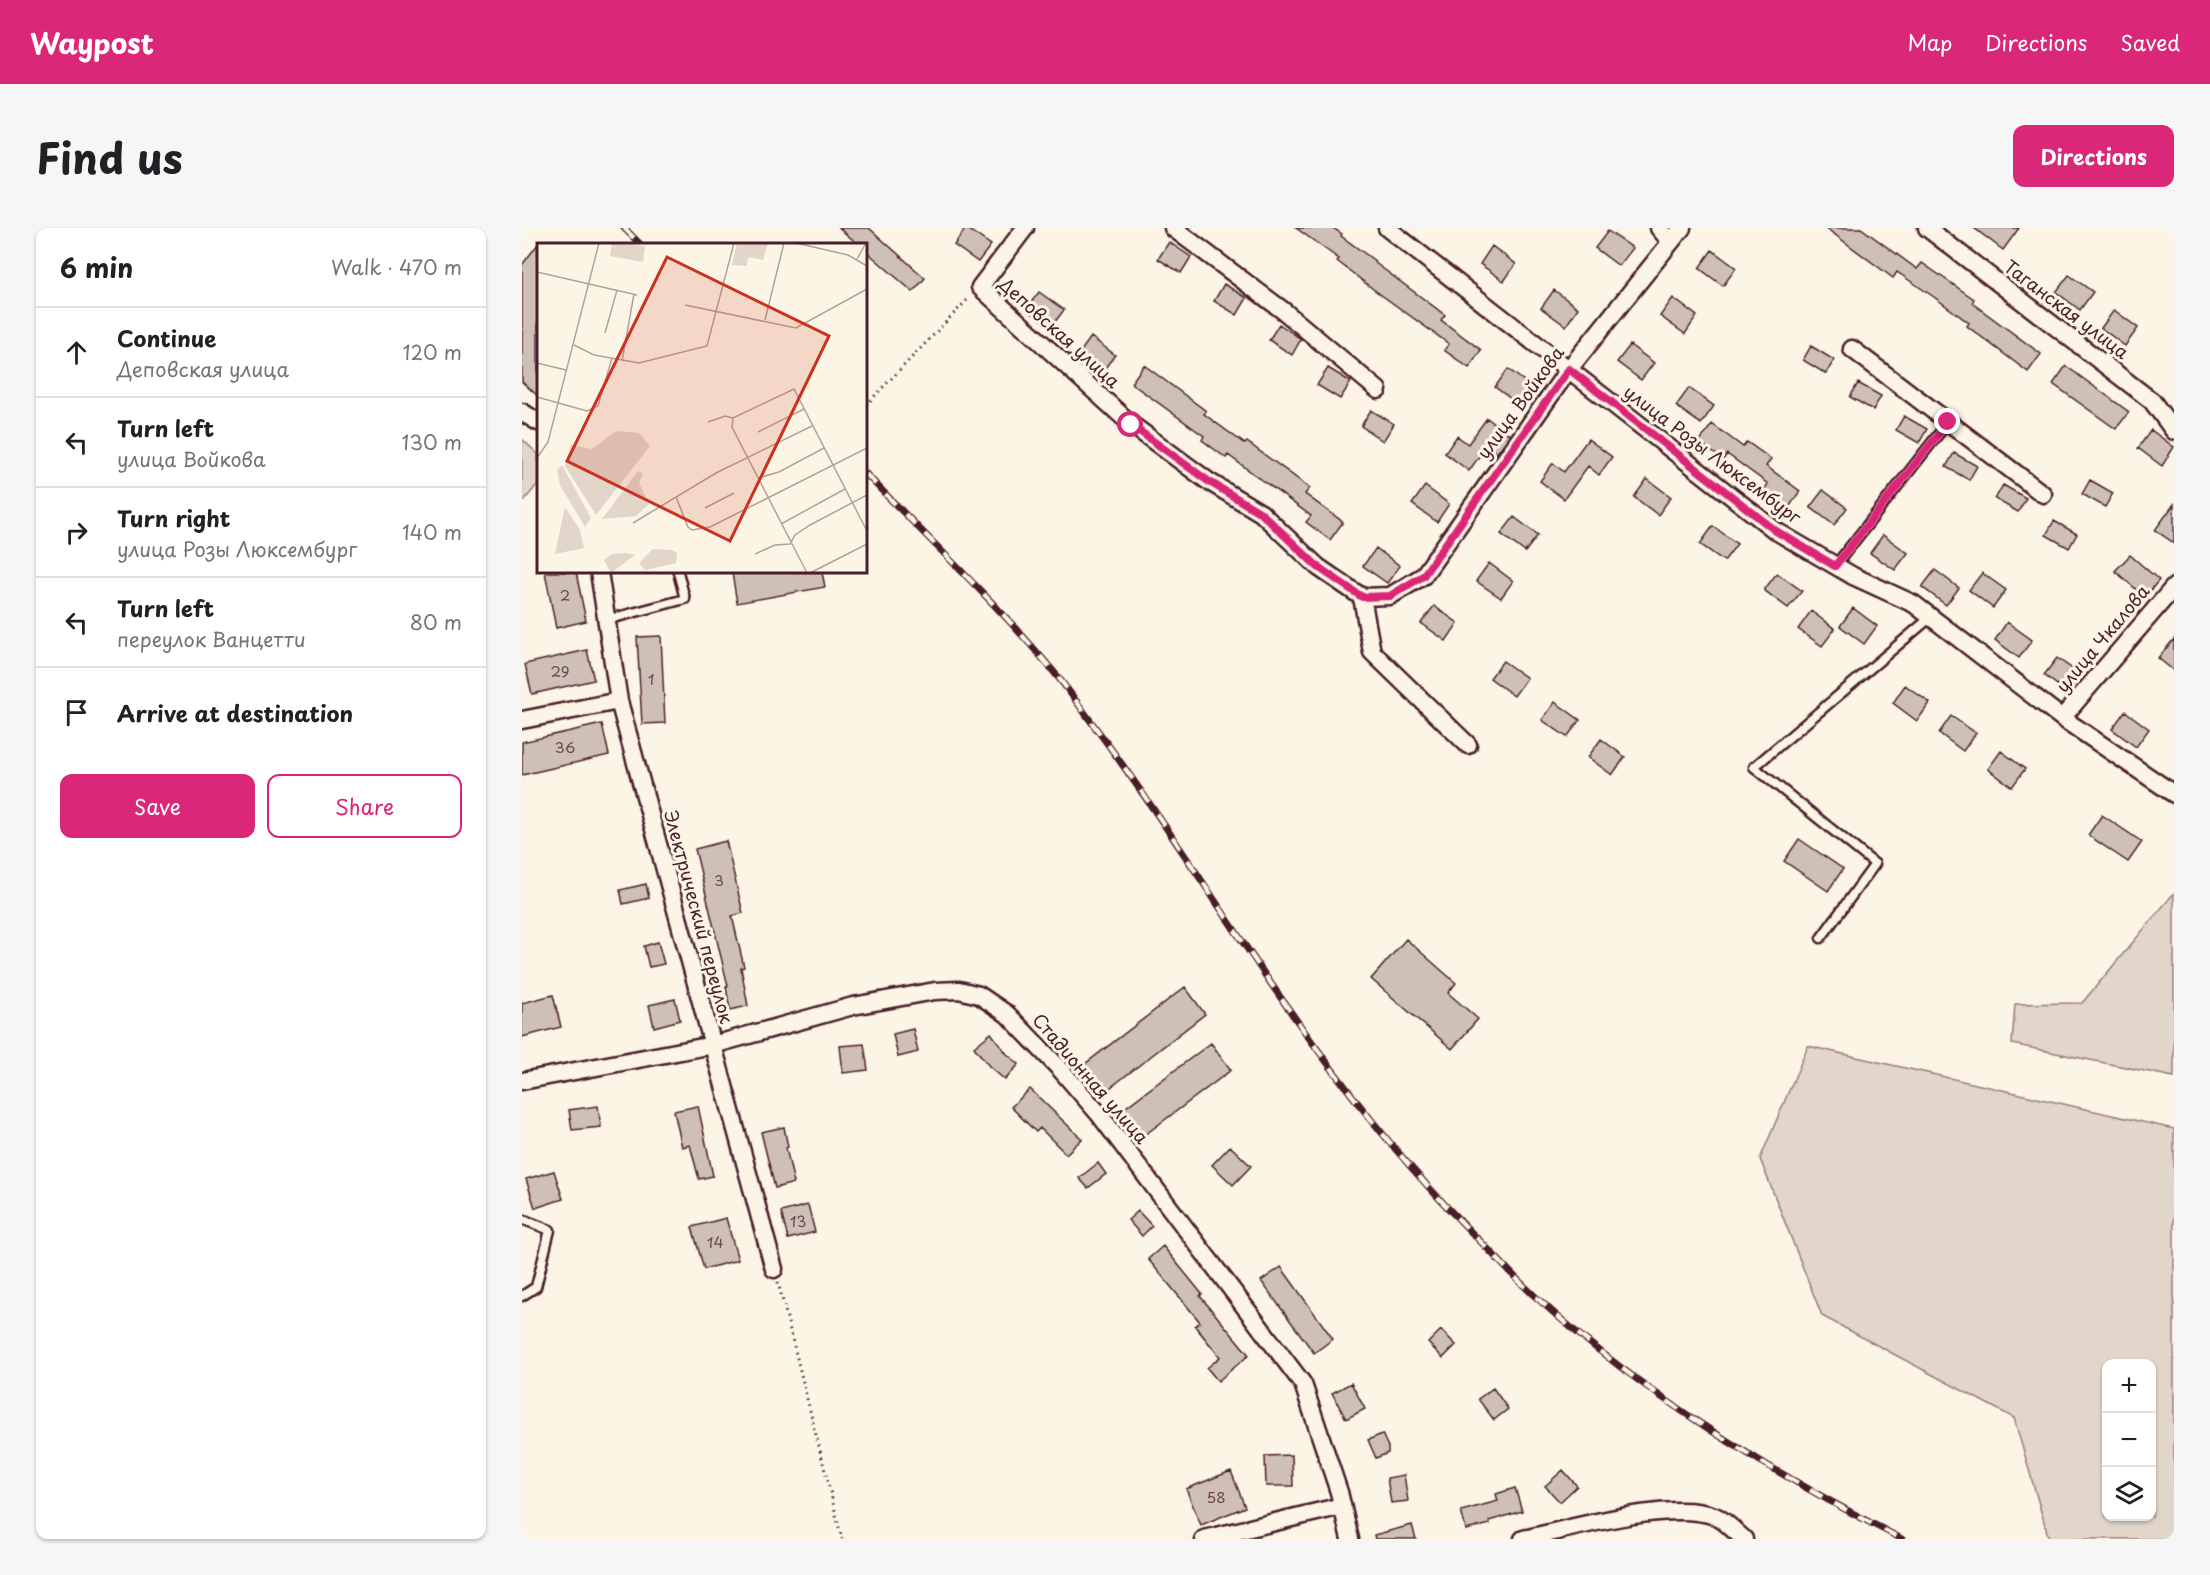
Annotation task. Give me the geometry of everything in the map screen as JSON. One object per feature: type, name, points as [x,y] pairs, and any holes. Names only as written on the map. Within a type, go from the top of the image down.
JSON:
[{"type":"street","points":[[980,287],[1025,228]]},
{"type":"street","points":[[1173,228],[1285,312],[1378,390]]},
{"type":"street","name":"улица Розы Люксембург","points":[[1387,228],[1776,531],[1835,566],[1914,604],[2062,718],[2174,794]]},
{"type":"street","points":[[1659,228],[1671,242]]},
{"type":"street","name":"улица Войкова","points":[[1362,597],[1390,596],[1423,576],[1569,369],[1682,228]]},
{"type":"street","name":"Таганская улица","points":[[1927,228],[2152,400],[2174,431]]},
{"type":"street","name":"Деповская улица","points":[[980,287],[1131,425],[1208,481],[1261,513],[1318,567],[1362,597]]},
{"type":"street","points":[[1852,349],[2043,494]]},
{"type":"street","name":"Электрический переулок","points":[[599,573],[619,701],[774,1269]]},
{"type":"street","name":"улица Чкалова","points":[[2062,718],[2174,587]]},
{"type":"street","points":[[1362,597],[1372,652],[1468,745]]},
{"type":"street","points":[[522,720],[619,701]]},
{"type":"street","name":"Стадионная улица","points":[[522,1081],[713,1045],[853,1006],[935,991],[959,990],[979,995],[1007,1014],[1061,1070],[1099,1114],[1303,1384],[1342,1506],[1350,1539]]},
{"type":"street","points":[[1204,1539],[1342,1506]]},
{"type":"street","points":[[1523,1539],[1619,1518],[1678,1510],[1716,1516],[1744,1539]]},
{"type":"lane","points":[[1835,566],[1948,422]]},
{"type":"lane","points":[[606,620],[685,599],[678,573]]},
{"type":"lane","points":[[1821,938],[1875,864],[1754,767],[1931,617]]},
{"type":"lane","points":[[522,1219],[550,1230],[536,1287],[522,1296]]},
{"type":"path","points":[[867,404],[980,287]]},
{"type":"path","points":[[774,1269],[842,1539]]},
{"type":"shaded area","points":[[522,439],[537,453],[537,485],[522,503]]},
{"type":"shaded area","points":[[2174,893],[2174,1077],[2012,1044],[2015,1004],[2082,1003]]},
{"type":"shaded area","points":[[1808,1046],[2174,1129],[2174,1539],[2049,1539],[2014,1418],[1822,1316],[1760,1159]]},
{"type":"building","points":[[839,228],[869,228],[925,278],[913,292],[867,252],[867,243],[857,243]]},
{"type":"building","points":[[966,228],[991,245],[978,262],[954,245]]},
{"type":"building","points":[[1296,228],[1333,228],[1445,315],[1441,320],[1481,350],[1469,368],[1444,350],[1449,344],[1373,289],[1337,261],[1339,259]]},
{"type":"building","points":[[1826,228],[1861,228],[1917,269],[1922,263],[1974,299],[1972,303],[2041,354],[2028,372],[1967,326],[1969,323],[1934,297],[1897,272],[1893,278]]},
{"type":"building","points":[[1974,228],[2019,228],[2003,250]]},
{"type":"building","points":[[1608,231],[1633,248],[1619,266],[1595,248]]},
{"type":"building","points":[[1169,242],[1191,257],[1181,273],[1158,259]]},
{"type":"building","points":[[537,245],[537,395],[522,382],[522,265]]},
{"type":"building","points":[[1492,246],[1516,264],[1504,281],[1480,264]]},
{"type":"building","points":[[1712,250],[1736,268],[1723,286],[1699,268]]},
{"type":"building","points":[[2069,275],[2093,292],[2080,310],[2056,292]]},
{"type":"building","points":[[1224,284],[1247,298],[1237,315],[1214,301]]},
{"type":"building","points":[[1554,290],[1578,308],[1566,326],[1541,308]]},
{"type":"building","points":[[1039,292],[1064,310],[1051,327],[1026,309]]},
{"type":"building","points":[[1673,298],[1697,316],[1685,334],[1660,316]]},
{"type":"building","points":[[2114,310],[2138,328],[2125,346],[2101,328]]},
{"type":"building","points":[[1279,324],[1301,339],[1292,355],[1269,340]]},
{"type":"building","points":[[1091,337],[1115,355],[1102,372],[1078,355]]},
{"type":"building","points":[[1630,345],[1654,363],[1641,380],[1617,362]]},
{"type":"building","points":[[1811,346],[1834,360],[1826,374],[1803,360]]},
{"type":"building","points":[[1144,365],[1206,411],[1204,414],[1310,488],[1305,494],[1343,522],[1330,540],[1306,522],[1311,516],[1228,455],[1226,458],[1202,440],[1204,436],[1131,383]]},
{"type":"building","points":[[2066,366],[2129,412],[2116,429],[2053,384]]},
{"type":"building","points":[[1328,368],[1351,382],[1340,399],[1317,385]]},
{"type":"building","points":[[1508,369],[1532,387],[1519,405],[1495,387]]},
{"type":"building","points":[[1858,383],[1881,396],[1873,410],[1850,397]]},
{"type":"building","points":[[1689,388],[1714,406],[1701,424],[1676,406]]},
{"type":"building","points":[[1371,410],[1394,424],[1383,441],[1361,426]]},
{"type":"building","points":[[1904,416],[1927,429],[1919,443],[1896,430]]},
{"type":"building","points":[[1487,418],[1510,435],[1497,453],[1487,445],[1469,471],[1445,453],[1457,436],[1468,444]]},
{"type":"building","points":[[1712,424],[1743,447],[1747,442],[1771,459],[1766,466],[1800,491],[1788,509],[1763,491],[1768,484],[1727,454],[1723,460],[1699,442]]},
{"type":"building","points":[[2151,430],[2174,447],[2162,466],[2138,448]]},
{"type":"building","points":[[1588,439],[1612,457],[1599,475],[1588,466],[1564,499],[1540,481],[1553,463],[1564,472]]},
{"type":"building","points":[[1954,453],[1977,466],[1969,480],[1946,467]]},
{"type":"building","points":[[1647,479],[1671,497],[1658,515],[1634,497]]},
{"type":"building","points":[[2090,480],[2113,493],[2105,507],[2082,494]]},
{"type":"building","points":[[2003,485],[2026,498],[2018,512],[1995,499]]},
{"type":"building","points":[[1425,486],[1449,504],[1437,522],[1412,504]]},
{"type":"building","points":[[1823,490],[1847,508],[1834,525],[1810,507]]},
{"type":"building","points":[[2174,504],[2174,543],[2155,530]]},
{"type":"building","points":[[1514,517],[1538,535],[1525,552],[1501,534]]},
{"type":"building","points":[[2054,521],[2077,534],[2069,548],[2046,535]]},
{"type":"building","points":[[1713,526],[1737,544],[1724,561],[1700,544]]},
{"type":"building","points":[[1883,535],[1908,553],[1895,570],[1870,553]]},
{"type":"building","points":[[1376,548],[1400,566],[1387,583],[1363,566]]},
{"type":"building","points":[[2130,555],[2159,580],[2145,597],[2115,571]]},
{"type":"building","points":[[1489,563],[1513,581],[1501,598],[1476,581]]},
{"type":"building","points":[[1935,570],[1959,588],[1946,605],[1922,587]]},
{"type":"building","points":[[545,573],[576,573],[586,621],[556,628]]},
{"type":"building","points":[[732,573],[822,573],[825,587],[737,603]]},
{"type":"building","points":[[1777,573],[1802,591],[1788,608],[1764,590]]},
{"type":"building","points":[[1982,573],[2006,590],[1993,608],[1969,590]]},
{"type":"building","points":[[1434,606],[1458,623],[1446,641],[1421,623]]},
{"type":"building","points":[[1853,608],[1877,626],[1864,644],[1840,626]]},
{"type":"building","points":[[1811,611],[1835,629],[1822,646],[1798,629]]},
{"type":"building","points":[[2007,622],[2032,640],[2019,658],[1995,640]]},
{"type":"building","points":[[661,636],[665,723],[642,724],[637,637]]},
{"type":"building","points":[[2174,639],[2174,671],[2158,658]]},
{"type":"building","points":[[587,650],[594,680],[532,694],[525,664]]},
{"type":"building","points":[[2057,658],[2081,675],[2068,693],[2044,675]]},
{"type":"building","points":[[1503,661],[1527,678],[1514,696],[1490,678]]},
{"type":"building","points":[[1905,685],[1930,703],[1917,721],[1893,703]]},
{"type":"building","points":[[1555,702],[1580,720],[1567,737],[1542,720]]},
{"type":"building","points":[[2125,711],[2149,729],[2136,747],[2112,729]]},
{"type":"building","points":[[1951,716],[1976,733],[1963,751],[1939,733]]},
{"type":"building","points":[[602,724],[609,755],[522,775],[522,742]]},
{"type":"building","points":[[1601,739],[1625,757],[1612,775],[1588,757]]},
{"type":"building","points":[[2001,751],[2025,769],[2012,787],[1988,769]]},
{"type":"building","points":[[2102,815],[2142,842],[2128,862],[2088,835]]},
{"type":"building","points":[[1799,839],[1843,869],[1828,891],[1784,861]]},
{"type":"building","points":[[726,841],[743,913],[732,916],[744,967],[741,968],[748,1006],[730,1010],[726,987],[728,986],[695,849]]},
{"type":"building","points":[[646,884],[649,898],[623,904],[620,890]]},
{"type":"building","points":[[1406,939],[1456,983],[1448,993],[1478,1019],[1452,1049],[1371,979]]},
{"type":"building","points":[[658,942],[664,964],[649,967],[644,946]]},
{"type":"building","points":[[1185,987],[1205,1014],[1106,1091],[1085,1064]]},
{"type":"building","points":[[553,995],[561,1027],[522,1037],[522,1003]]},
{"type":"building","points":[[675,999],[680,1020],[654,1027],[649,1005]]},
{"type":"building","points":[[913,1029],[918,1052],[898,1057],[893,1034]]},
{"type":"building","points":[[991,1033],[1007,1054],[1019,1064],[1005,1080],[989,1066],[974,1047]]},
{"type":"building","points":[[1211,1043],[1231,1070],[1142,1137],[1122,1110]]},
{"type":"building","points":[[864,1044],[868,1070],[843,1073],[840,1046]]},
{"type":"building","points":[[1030,1089],[1082,1139],[1066,1154],[1040,1128],[1036,1132],[1011,1107]]},
{"type":"building","points":[[598,1106],[601,1127],[572,1130],[569,1110]]},
{"type":"building","points":[[698,1106],[713,1176],[699,1179],[690,1145],[682,1147],[674,1111]]},
{"type":"building","points":[[784,1127],[794,1183],[775,1188],[761,1132]]},
{"type":"building","points":[[1230,1146],[1251,1166],[1233,1185],[1212,1165]]},
{"type":"building","points":[[1098,1163],[1106,1174],[1088,1188],[1079,1178]]},
{"type":"building","points":[[554,1171],[563,1199],[535,1208],[526,1179]]},
{"type":"building","points":[[808,1205],[815,1232],[788,1239],[781,1212]]},
{"type":"building","points":[[1138,1211],[1152,1226],[1142,1236],[1128,1220]]},
{"type":"building","points":[[726,1218],[738,1260],[704,1269],[692,1227]]},
{"type":"building","points":[[1163,1246],[1202,1294],[1200,1296],[1249,1355],[1218,1381],[1207,1368],[1220,1357],[1195,1326],[1200,1322],[1148,1259]]},
{"type":"building","points":[[1281,1267],[1333,1339],[1314,1353],[1261,1281]]},
{"type":"building","points":[[1441,1330],[1456,1345],[1443,1358],[1428,1343]]},
{"type":"building","points":[[1351,1383],[1365,1409],[1346,1419],[1332,1393]]},
{"type":"building","points":[[1493,1388],[1508,1409],[1494,1420],[1478,1399]]},
{"type":"building","points":[[1382,1434],[1388,1447],[1388,1453],[1376,1458],[1368,1440]]},
{"type":"building","points":[[1292,1455],[1293,1486],[1266,1486],[1265,1456]]},
{"type":"building","points":[[1563,1470],[1577,1486],[1560,1502],[1545,1486]]},
{"type":"building","points":[[1231,1471],[1245,1507],[1201,1525],[1186,1489]]},
{"type":"building","points":[[1404,1475],[1408,1501],[1391,1503],[1387,1478]]},
{"type":"building","points":[[1515,1488],[1522,1511],[1489,1521],[1490,1524],[1466,1530],[1461,1511],[1498,1501],[1496,1494]]},
{"type":"building","points":[[1412,1525],[1416,1539],[1375,1539],[1374,1535]]},
{"type":"railway","points":[[624,228],[639,243]]},
{"type":"railway","points":[[867,475],[985,595],[1059,678],[1129,773],[1275,989],[1335,1073],[1371,1120],[1468,1229],[1524,1286],[1621,1368],[1758,1460],[1902,1539]]},
{"type":"route","points":[[1131,425],[1208,481],[1261,513],[1318,567],[1362,597],[1390,596],[1423,576],[1569,369],[1776,531],[1835,566],[1948,422]]}]
